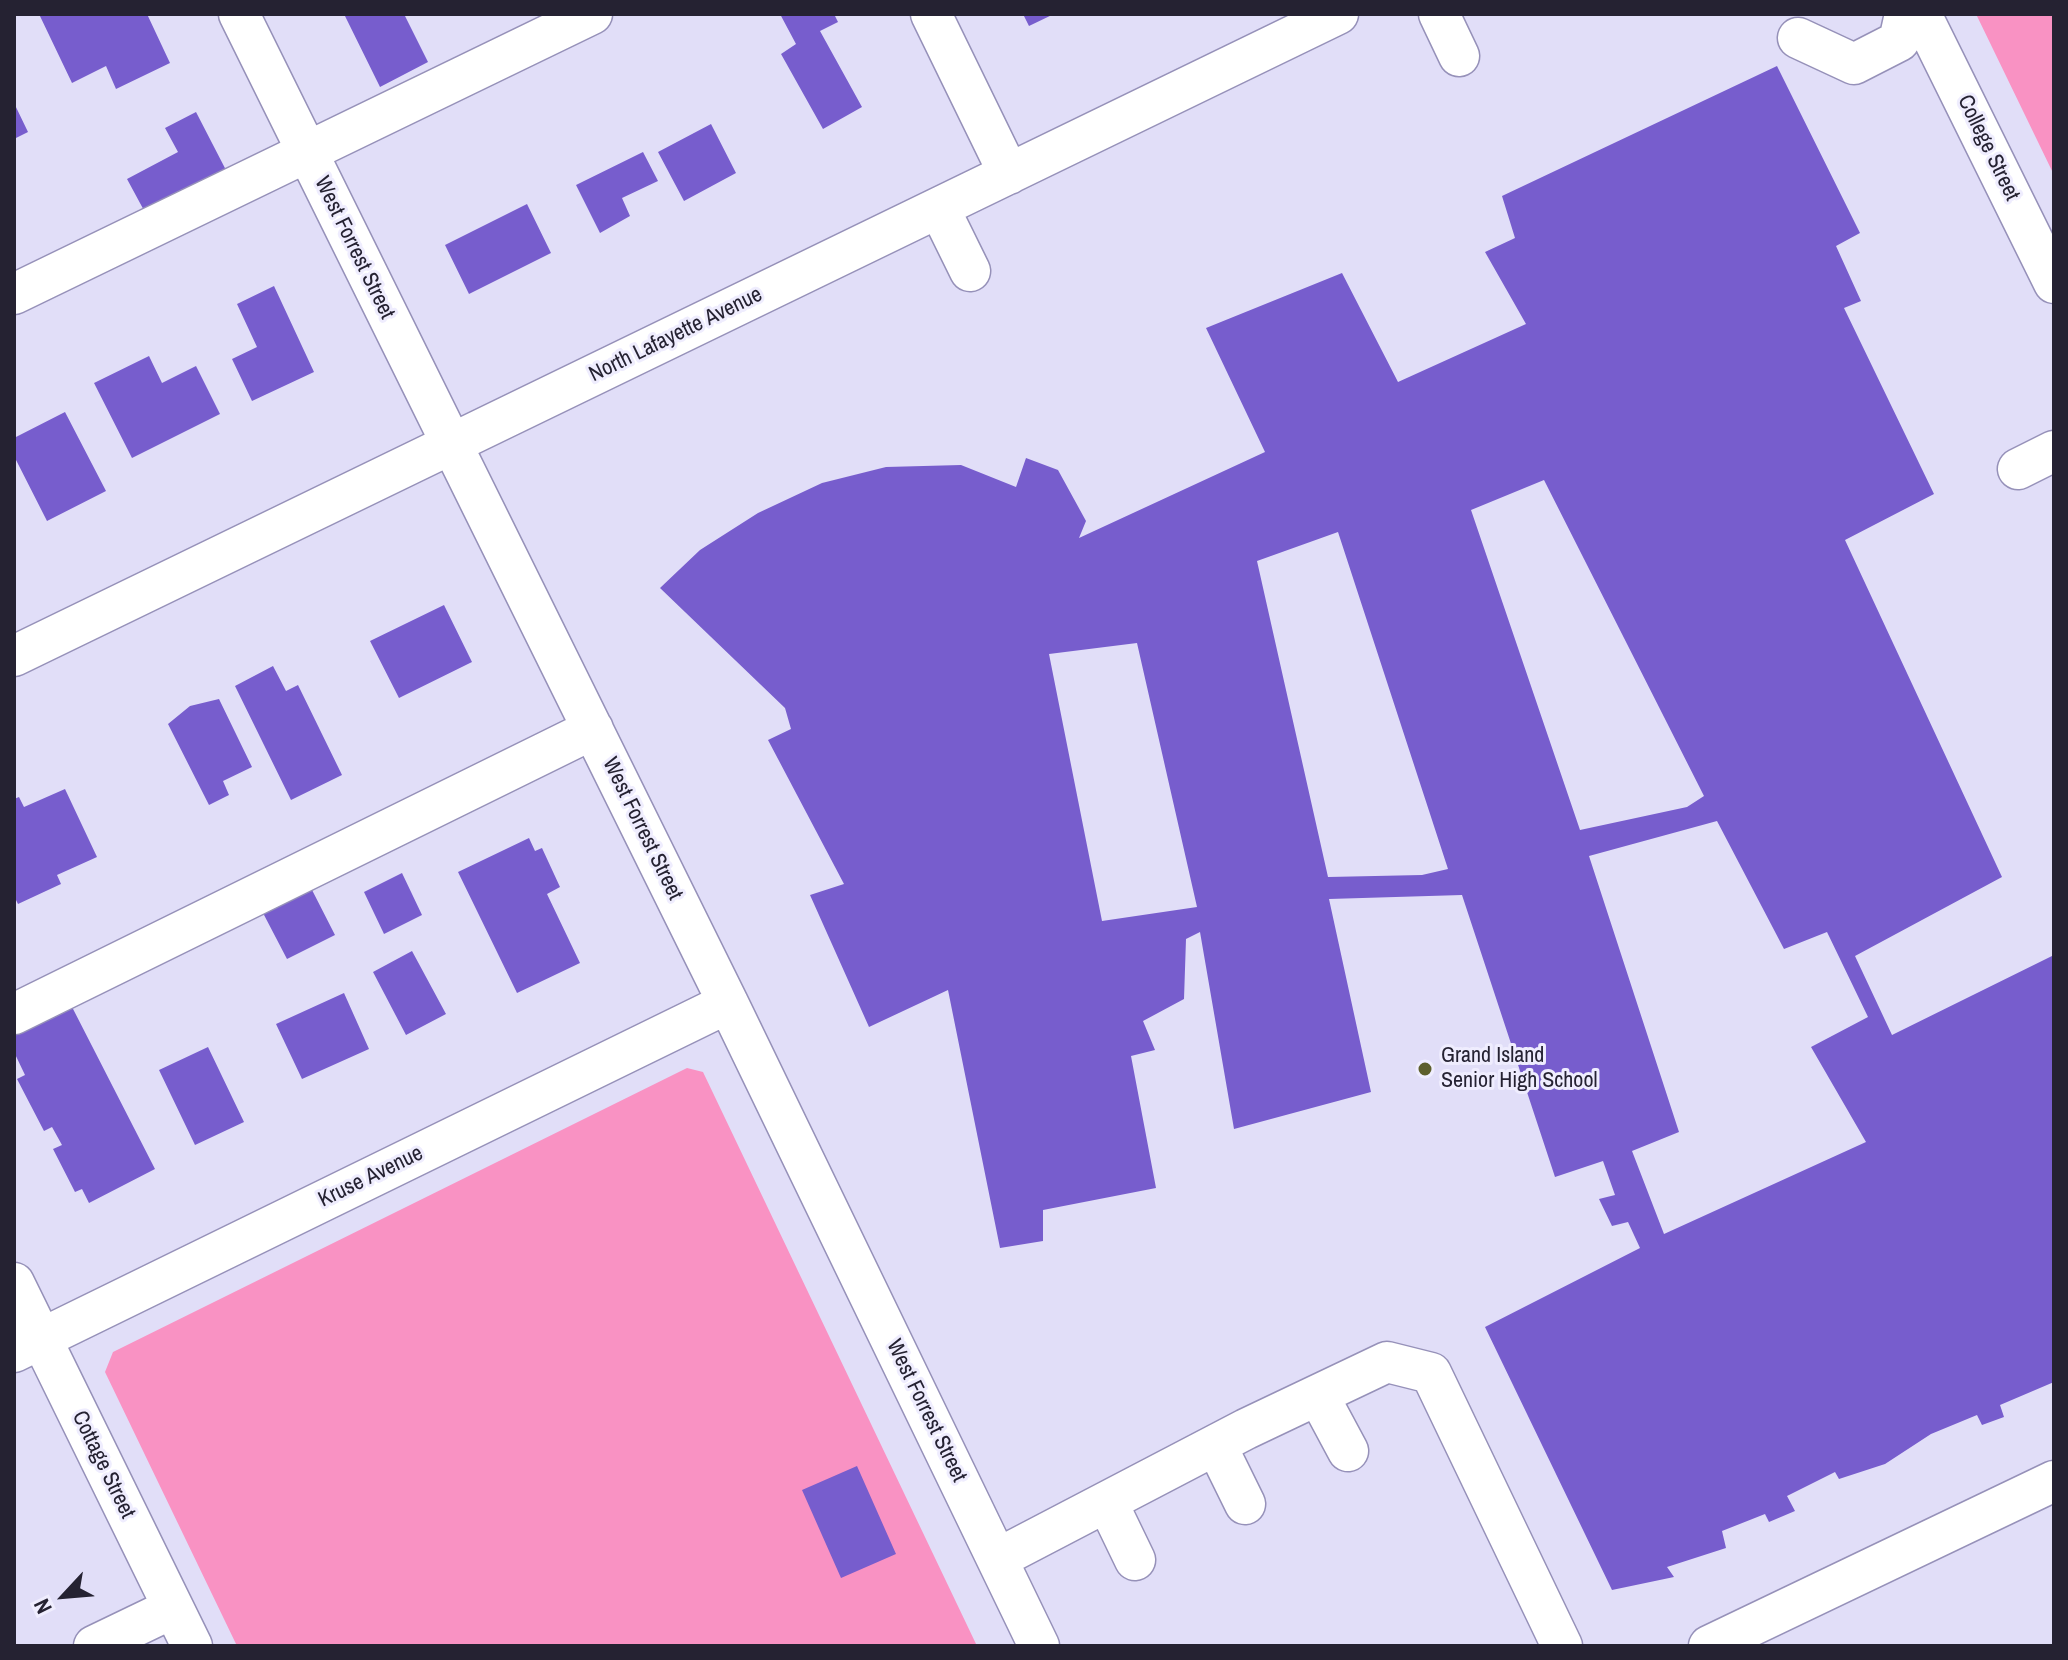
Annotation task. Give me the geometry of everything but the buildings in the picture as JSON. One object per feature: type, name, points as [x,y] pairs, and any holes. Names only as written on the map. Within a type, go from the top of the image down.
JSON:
[{"type":"street","name":"West Forrest Street","points":[[239,14],[728,1003],[1039,1646]]},
{"type":"street","points":[[14,294],[592,14]]},
{"type":"street","points":[[931,14],[1009,174]]},
{"type":"street","name":"North Lafayette Avenue","points":[[14,656],[1338,14]]},
{"type":"street","points":[[1439,14],[1459,56]]},
{"type":"street","points":[[1798,38],[1854,64],[1899,41],[1905,14]]},
{"type":"street","name":"College Street","points":[[1921,14],[2054,283]]},
{"type":"street","points":[[939,208],[970,271]]},
{"type":"street","points":[[2018,469],[2054,451]]},
{"type":"street","points":[[14,1014],[593,729]]},
{"type":"street","name":"Kruse Avenue","points":[[28,1345],[728,1003]]},
{"type":"street","name":"Cottage Street","points":[[14,1283],[28,1345],[192,1646]]},
{"type":"street","points":[[997,1559],[1216,1445],[1387,1362],[1431,1373],[1562,1646]]},
{"type":"street","points":[[1318,1395],[1348,1451]]},
{"type":"street","points":[[1216,1445],[1245,1504]]},
{"type":"street","points":[[1709,1646],[2054,1481]]},
{"type":"street","points":[[1107,1502],[1135,1560]]},
{"type":"street","points":[[94,1646],[173,1608]]},
{"type":"shaded area","points":[[1976,14],[2054,14],[2054,175]]},
{"type":"shaded area","points":[[687,1068],[703,1072],[977,1646],[237,1646],[105,1372],[113,1352]]},
{"type":"place","name":"Grand Island Senior High School","points":[[1425,1069]]}]
